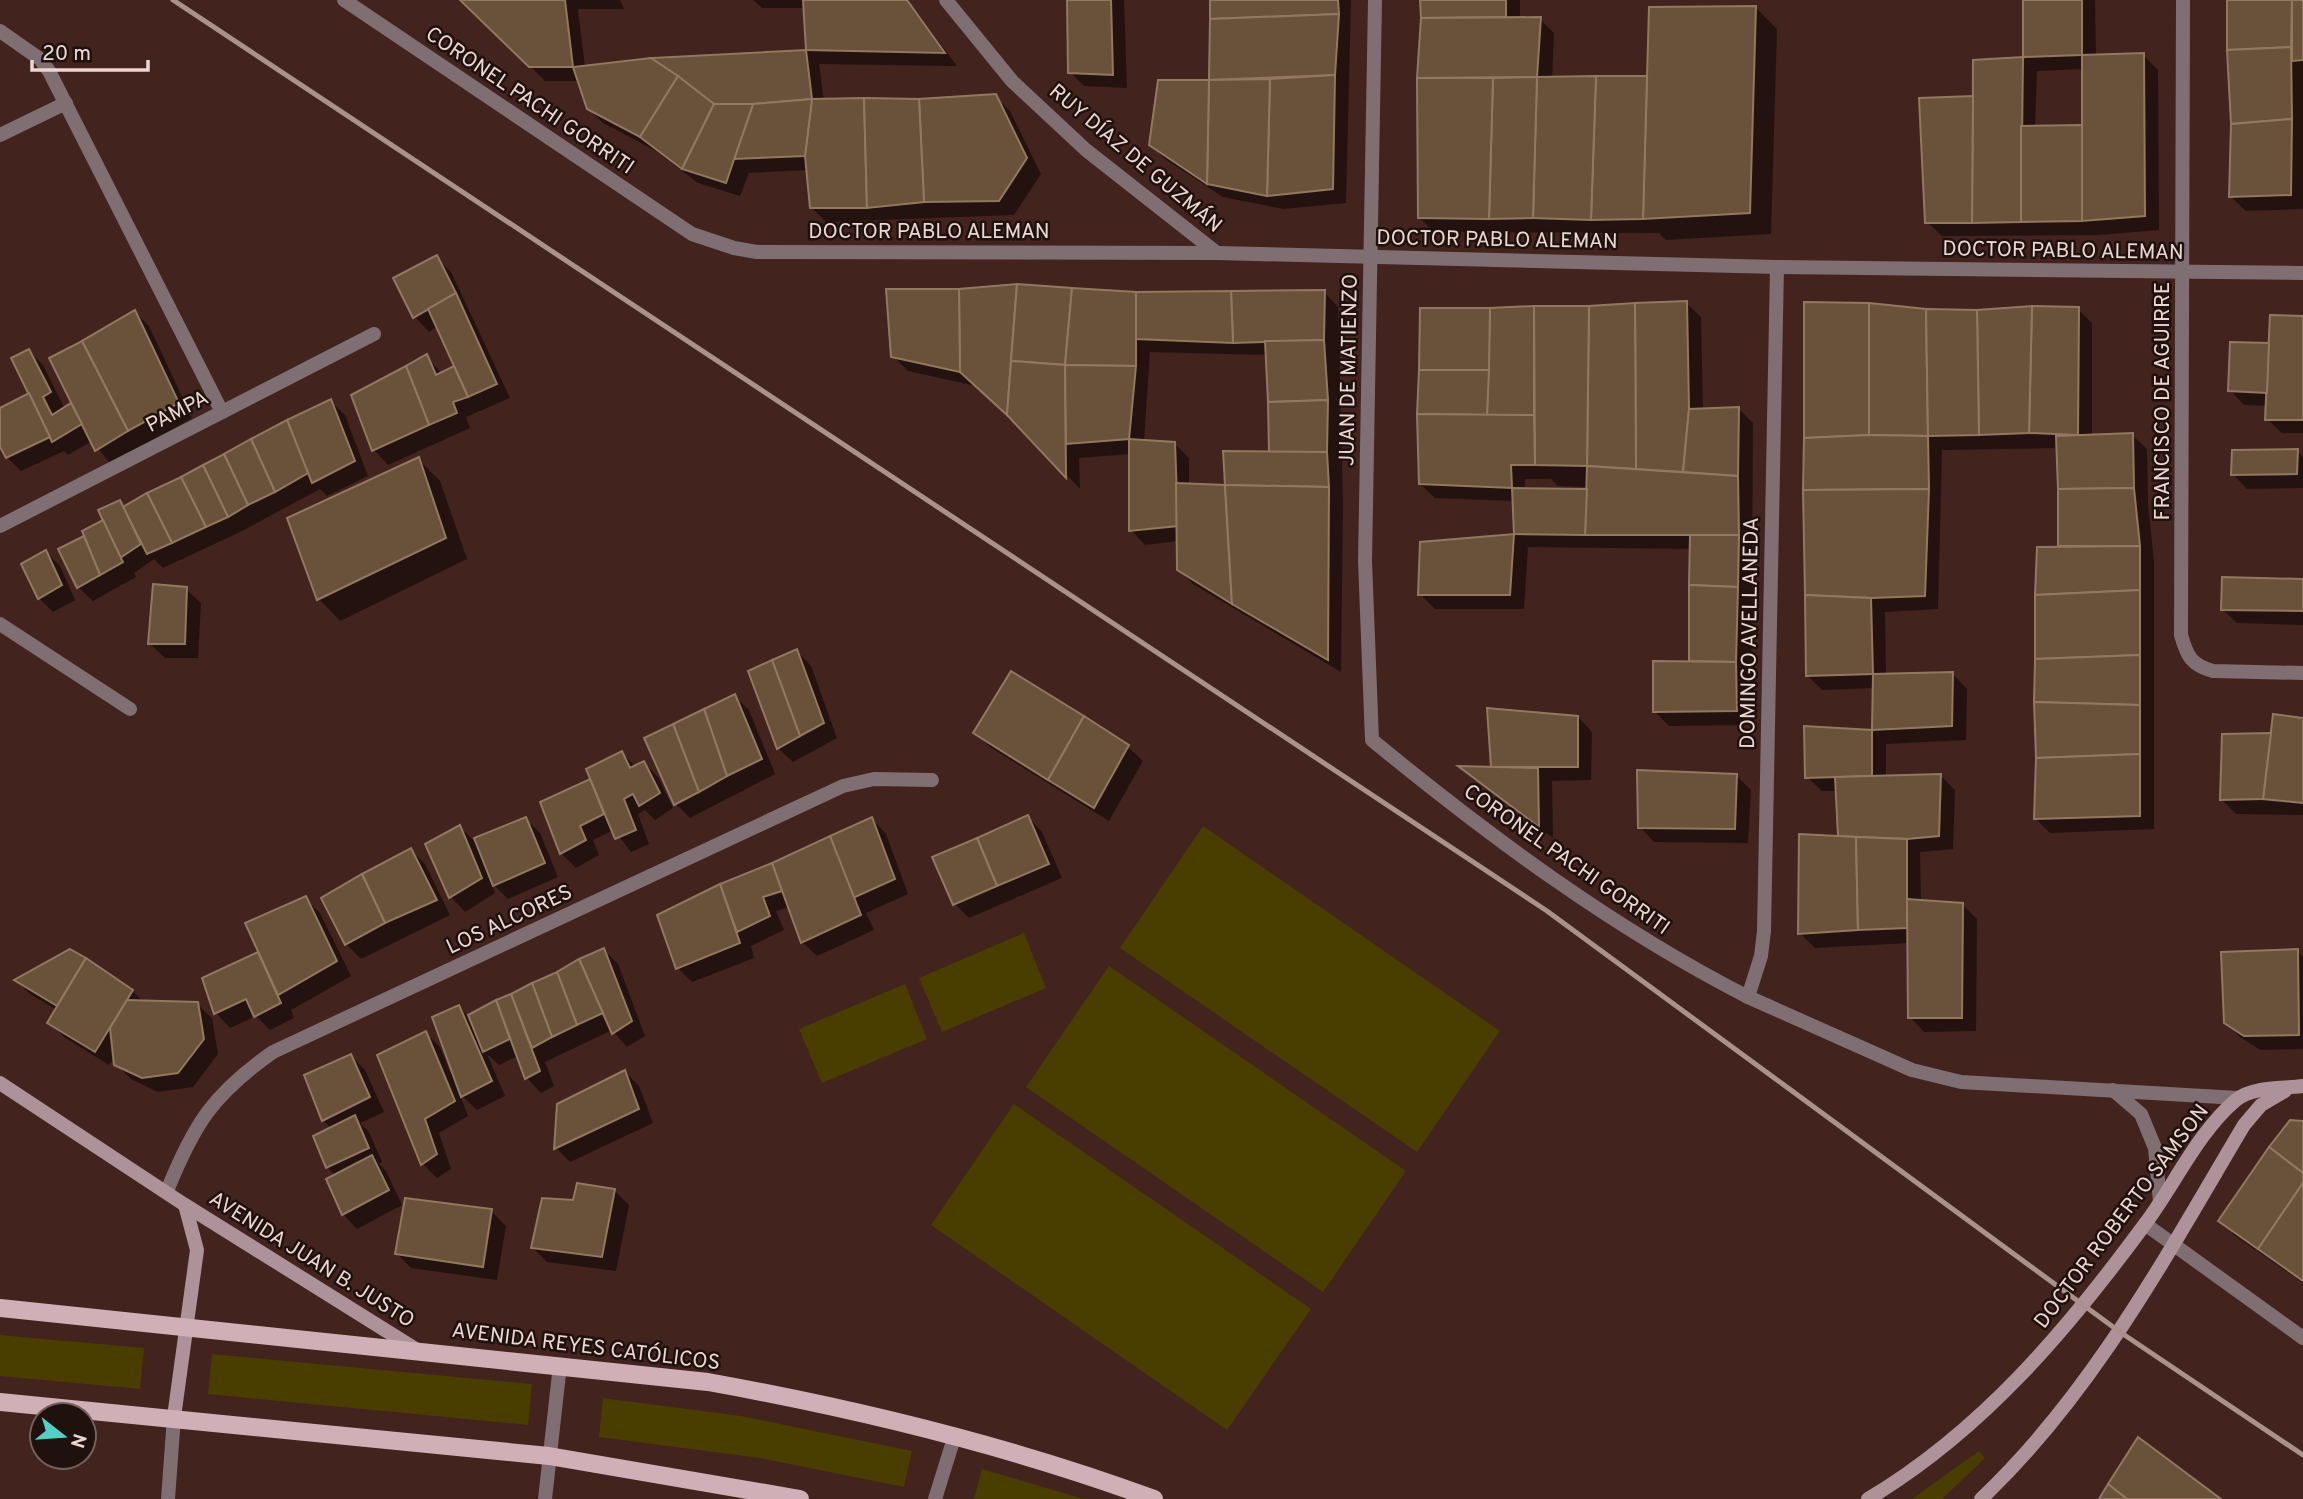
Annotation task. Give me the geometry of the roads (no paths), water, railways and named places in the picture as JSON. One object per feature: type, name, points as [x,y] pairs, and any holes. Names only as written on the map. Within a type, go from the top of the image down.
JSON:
[{"type":"main road","name":"AVENIDA REYES CATÓLICOS","points":[[0,1308],[708,1382],[788,1396],[954,1438],[1033,1459],[1154,1499]]},
{"type":"main road","points":[[0,1402],[549,1455],[800,1499]]},
{"type":"street","name":"CORONEL PACHI GORRITI","points":[[344,0],[692,234]]},
{"type":"street","name":"RUY DÍAZ DE GUZMÁN","points":[[946,0],[1012,81],[1086,150],[1217,253]]},
{"type":"street","name":"JUAN DE MATIENZO","points":[[1372,740],[1365,561],[1375,0]]},
{"type":"street","name":"FRANCISCO DE AGUIRRE","points":[[2183,0],[2184,272],[2180,635],[2188,658],[2199,667],[2213,671],[2303,673]]},
{"type":"street","points":[[0,32],[40,59],[66,103],[222,412]]},
{"type":"street","points":[[0,135],[66,103]]},
{"type":"street","name":"DOCTOR PABLO ALEMAN","points":[[692,234],[734,248],[757,252],[1217,253],[1777,267],[2303,273]]},
{"type":"street","name":"DOMINGO AVELLANEDA","points":[[1748,997],[1761,956],[1764,932],[1777,267]]},
{"type":"street","name":"PAMPA","points":[[0,526],[374,334]]},
{"type":"street","points":[[0,624],[130,709]]},
{"type":"street","name":"CORONEL PACHI GORRITI","points":[[1372,740],[1447,802],[1684,964],[1748,997],[1912,1070],[1961,1082],[2021,1088],[2113,1090],[2238,1098]]},
{"type":"street","name":"LOS ALCORES","points":[[167,1191],[188,1137],[216,1100],[248,1069],[273,1052],[844,786],[874,779],[932,780]]},
{"type":"street","name":"AVENIDA JUAN B. JUSTO","points":[[0,1083],[185,1205],[417,1350]]},
{"type":"street","name":"DOCTOR ROBERTO SAMSON","points":[[1868,1499],[1951,1441],[1998,1400],[2046,1350],[2146,1224],[2218,1119],[2238,1098],[2256,1091],[2296,1087]]},
{"type":"street","name":"DOCTOR ROBERTO SAMSON","points":[[1981,1499],[2069,1402],[2120,1332],[2244,1125],[2261,1105],[2296,1087]]},
{"type":"street","points":[[2113,1090],[2141,1114],[2155,1148],[2160,1202]]},
{"type":"street","name":"AVENIDA JUAN B. JUSTO","points":[[174,1417],[197,1250],[185,1205]]},
{"type":"street","points":[[2146,1224],[2303,1338]]},
{"type":"street","points":[[545,1499],[560,1366]]},
{"type":"street","points":[[168,1499],[174,1417]]},
{"type":"street","points":[[935,1499],[954,1438]]},
{"type":"railway","points":[[173,0],[1547,911],[2120,1332],[2303,1455]]}]
